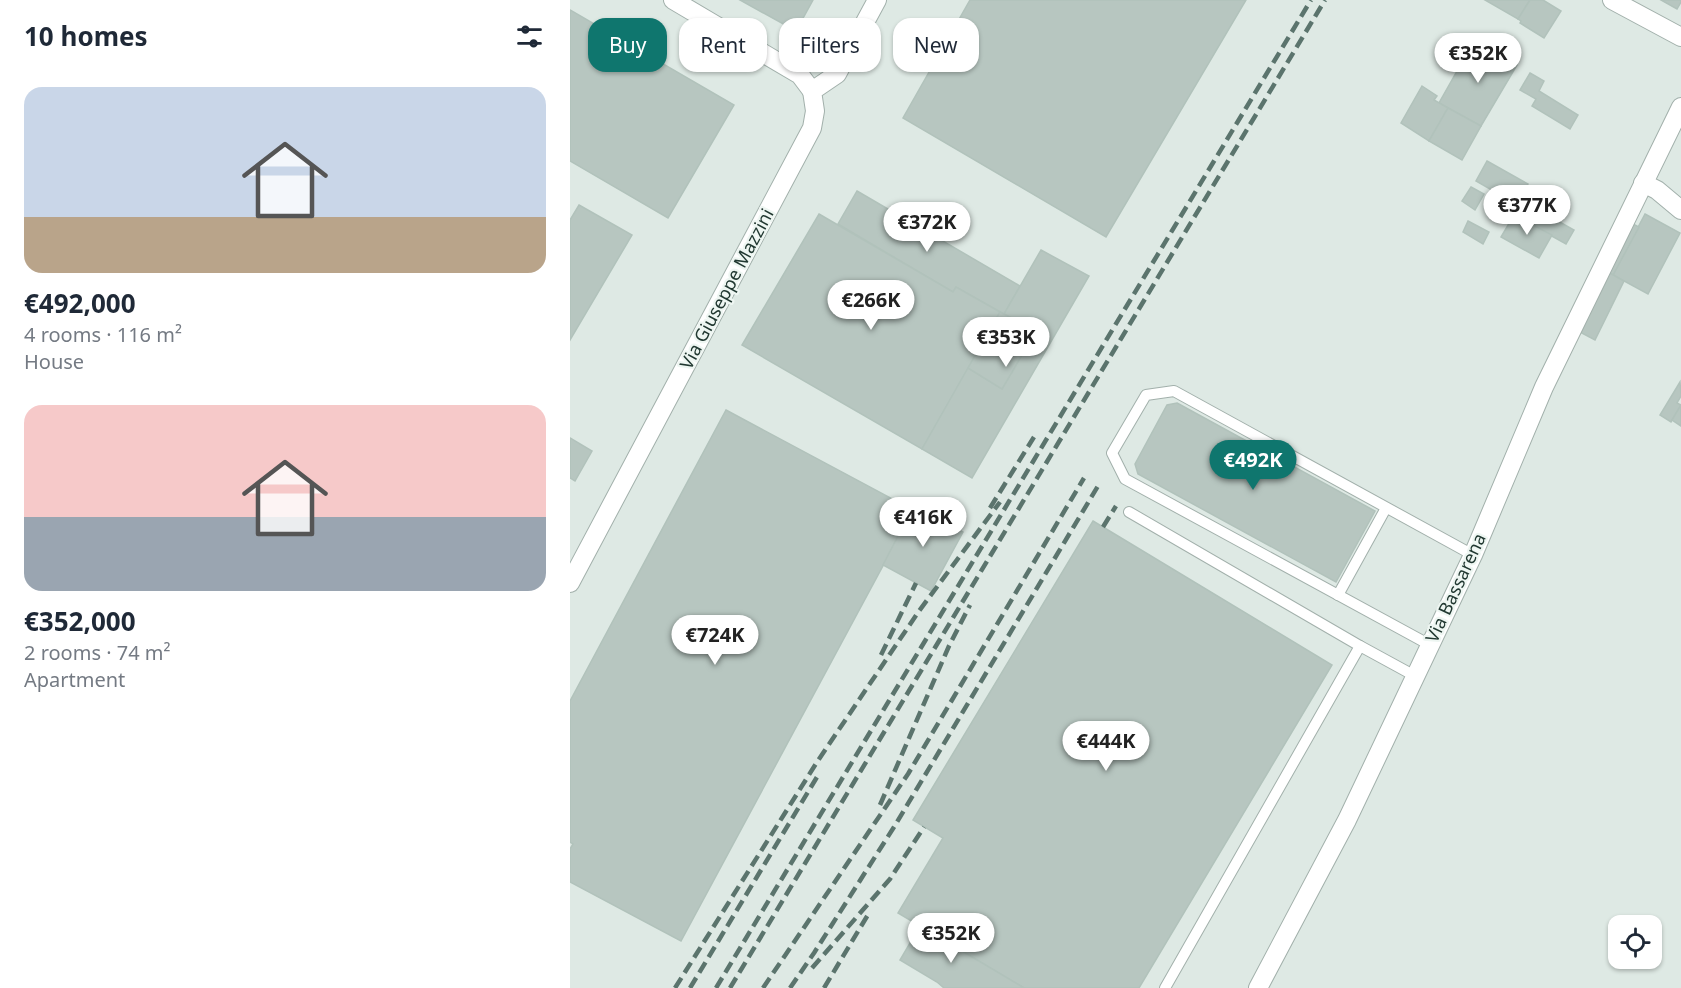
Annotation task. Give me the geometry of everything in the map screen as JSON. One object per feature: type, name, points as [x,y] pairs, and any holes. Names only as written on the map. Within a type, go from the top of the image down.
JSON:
[{"type":"street","points":[[673,0],[800,75],[812,91],[837,74],[877,0]]},
{"type":"street","points":[[1612,0],[1681,37]]},
{"type":"street","name":"Via Giuseppe Mazzini","points":[[570,583],[812,128],[815,111],[812,91]]},
{"type":"street","name":"Via Bassarena","points":[[1258,988],[1347,820],[1473,555],[1544,387],[1681,107]]},
{"type":"street","points":[[1643,183],[1657,190],[1681,210]]},
{"type":"lane","points":[[1430,645],[1125,479],[1112,453],[1146,395],[1174,391],[1473,555]]},
{"type":"lane","points":[[1338,595],[1386,508]]},
{"type":"lane","points":[[1129,512],[1415,676]]},
{"type":"lane","points":[[1165,988],[1360,646]]},
{"type":"building","points":[[740,0],[813,0],[803,18],[779,18],[779,22]]},
{"type":"building","points":[[970,0],[1246,0],[1106,237],[903,118],[929,72],[979,72],[979,18],[960,18]]},
{"type":"building","points":[[1485,0],[1530,0],[1518,19]]},
{"type":"building","points":[[1530,0],[1543,0],[1561,11],[1544,38],[1520,23],[1518,19]]},
{"type":"building","points":[[1661,0],[1681,0],[1681,2],[1677,9]]},
{"type":"building","points":[[570,10],[588,20],[588,72],[667,72],[667,66],[734,105],[668,218],[570,161]]},
{"type":"building","points":[[1474,41],[1517,65],[1481,126],[1439,103]]},
{"type":"building","points":[[1530,73],[1544,81],[1539,91],[1578,115],[1570,129],[1532,106],[1536,99],[1520,90]]},
{"type":"building","points":[[1422,86],[1437,96],[1434,100],[1448,108],[1429,141],[1401,123]]},
{"type":"building","points":[[1448,108],[1481,126],[1462,160],[1429,141]]},
{"type":"building","points":[[1487,161],[1528,184],[1516,204],[1476,181]]},
{"type":"building","points":[[1471,187],[1484,194],[1475,210],[1462,201]]},
{"type":"building","points":[[857,191],[1020,286],[1004,314],[956,287],[953,292],[838,224]]},
{"type":"building","points":[[1519,199],[1574,230],[1566,244],[1514,215],[1520,206],[1516,204]]},
{"type":"building","points":[[579,205],[632,235],[570,340],[570,220]]},
{"type":"building","points":[[819,214],[953,292],[956,287],[1000,312],[922,449],[742,345]]},
{"type":"building","points":[[1645,214],[1680,233],[1648,294],[1613,275]]},
{"type":"building","points":[[1514,215],[1552,235],[1539,258],[1501,237]]},
{"type":"building","points":[[1468,221],[1489,232],[1483,244],[1463,232]]},
{"type":"building","points":[[1631,223],[1639,227],[1613,275],[1606,271]]},
{"type":"building","points":[[1041,250],[1089,276],[972,478],[922,449],[968,368],[1002,389],[1036,331],[1004,314]]},
{"type":"building","points":[[1606,271],[1624,281],[1595,340],[1576,330]]},
{"type":"building","points":[[1000,312],[1036,331],[1002,389],[968,368]]},
{"type":"building","points":[[1680,382],[1681,396],[1677,403],[1681,405],[1671,422],[1660,415]]},
{"type":"building","points":[[1177,403],[1375,511],[1336,582],[1138,474],[1135,464],[1167,405]]},
{"type":"building","points":[[1681,405],[1681,426],[1672,420]]},
{"type":"building","points":[[726,410],[913,510],[681,941],[570,882],[570,849],[573,844],[570,842],[570,701]]},
{"type":"building","points":[[570,438],[592,451],[575,481],[570,478]]},
{"type":"building","points":[[914,505],[963,532],[931,591],[883,565]]},
{"type":"building","points":[[1093,521],[1332,665],[1139,988],[1024,988],[898,913],[943,838],[913,820]]},
{"type":"building","points":[[920,926],[1024,988],[944,988],[900,960]]},
{"type":"railway","points":[[716,988],[1311,0]]},
{"type":"railway","points":[[730,988],[1325,0]]},
{"type":"railway","points":[[990,508],[1034,437]]},
{"type":"railway","points":[[763,988],[908,774],[1084,478]]},
{"type":"railway","points":[[790,988],[894,827],[1098,486]]},
{"type":"railway","points":[[675,988],[817,762],[919,611],[1000,502]]},
{"type":"railway","points":[[941,520],[945,504]]},
{"type":"railway","points":[[1103,527],[1116,506]]},
{"type":"railway","points":[[881,655],[916,583]]},
{"type":"railway","points":[[880,805],[949,646],[970,605]]},
{"type":"railway","points":[[690,988],[817,777]]},
{"type":"railway","points":[[812,968],[890,879],[924,827]]},
{"type":"railway","points":[[824,988],[869,913]]}]
